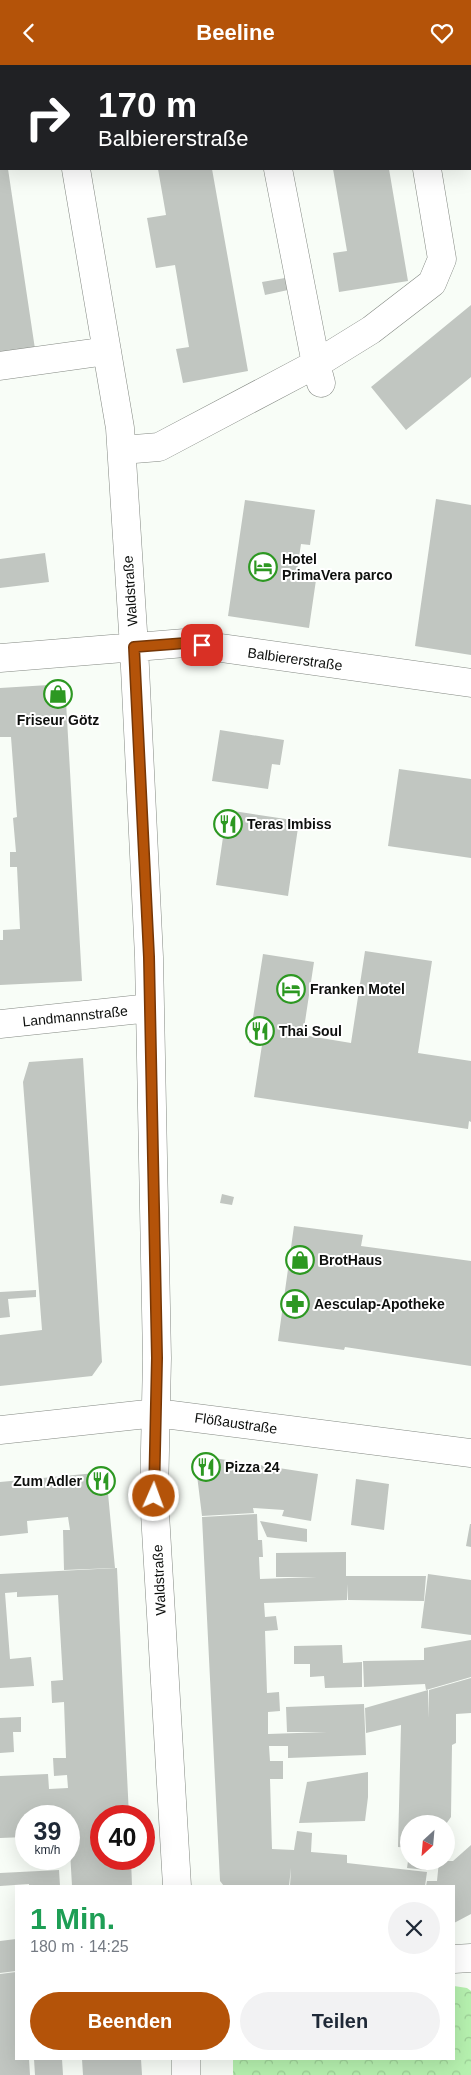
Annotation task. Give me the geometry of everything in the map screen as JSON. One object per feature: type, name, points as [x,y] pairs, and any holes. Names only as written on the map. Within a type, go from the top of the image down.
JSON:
[{"type":"street","name":"Waldstraße","points":[[76,170],[120,428],[134,647],[149,957],[157,1339],[154,1496],[177,1885]]},
{"type":"street","points":[[278,170],[319,373]]},
{"type":"street","points":[[122,451],[159,447],[319,373],[371,331],[437,292],[442,259],[427,170]]},
{"type":"street","points":[[0,366],[107,351]]},
{"type":"street","name":"Balbiererstraße","points":[[0,658],[186,643],[471,683]]},
{"type":"street","name":"Landmannstraße","points":[[0,1024],[150,1008]]},
{"type":"street","name":"Flößaustraße","points":[[0,1430],[156,1413],[471,1453]]},
{"type":"street","points":[[455,1959],[471,1958]]},
{"type":"street","points":[[186,2060],[186,2075]]},
{"type":"green space","points":[[455,1986],[467,1988],[471,1991],[471,2075],[233,2075],[233,2060],[455,2060]]},
{"type":"building","points":[[0,170],[8,170],[35,349],[0,354]]},
{"type":"building","points":[[158,170],[212,170],[248,371],[183,383],[176,349],[189,347],[175,265],[156,268],[147,218],[166,215]]},
{"type":"building","points":[[333,170],[389,170],[408,281],[339,292],[333,253],[347,251]]},
{"type":"building","points":[[285,278],[288,290],[265,295],[262,282]]},
{"type":"building","points":[[471,305],[471,377],[406,430],[371,387]]},
{"type":"building","points":[[436,499],[471,505],[471,655],[415,646]]},
{"type":"building","points":[[245,500],[315,510],[310,545],[301,544],[296,577],[316,580],[309,628],[228,616]]},
{"type":"building","points":[[45,553],[49,582],[0,588],[0,559]]},
{"type":"building","points":[[65,684],[82,981],[0,985],[0,940],[3,940],[3,930],[20,929],[17,867],[10,867],[10,852],[16,852],[13,818],[17,817],[11,737],[0,737],[0,688]]},
{"type":"building","points":[[220,730],[284,740],[280,765],[272,764],[268,789],[212,781]]},
{"type":"building","points":[[399,769],[471,779],[471,858],[388,846]]},
{"type":"building","points":[[227,810],[299,821],[288,896],[216,885]]},
{"type":"building","points":[[365,951],[432,961],[418,1053],[471,1061],[471,1122],[469,1121],[468,1129],[254,1097],[262,1045],[249,1043],[263,954],[314,962],[303,1035],[351,1043]]},
{"type":"building","points":[[83,1058],[102,1362],[92,1376],[0,1386],[0,1335],[42,1330],[23,1082],[29,1062]]},
{"type":"building","points":[[222,1194],[234,1197],[232,1205],[220,1203]]},
{"type":"building","points":[[294,1226],[363,1235],[361,1246],[471,1261],[471,1366],[345,1347],[344,1350],[278,1341]]},
{"type":"building","points":[[36,1290],[36,1297],[8,1299],[10,1317],[0,1318],[0,1292]]},
{"type":"building","points":[[207,1457],[318,1474],[311,1521],[282,1516],[284,1510],[253,1508],[254,1513],[202,1516],[196,1467]]},
{"type":"building","points":[[106,1472],[115,1568],[64,1570],[63,1530],[70,1530],[68,1517],[27,1521],[28,1533],[0,1536],[0,1482]]},
{"type":"building","points":[[356,1479],[389,1484],[384,1530],[351,1525]]},
{"type":"building","points":[[257,1514],[258,1540],[262,1540],[263,1557],[259,1557],[260,1579],[317,1577],[276,1577],[276,1553],[346,1552],[346,1576],[426,1576],[424,1601],[348,1600],[347,1584],[347,1600],[264,1603],[265,1617],[276,1616],[278,1630],[265,1631],[267,1693],[279,1692],[280,1711],[268,1712],[268,1734],[327,1732],[287,1732],[286,1707],[364,1704],[366,1755],[288,1758],[288,1746],[269,1746],[270,1761],[283,1761],[283,1779],[270,1779],[272,1849],[294,1850],[297,1831],[312,1833],[311,1852],[347,1855],[347,1863],[427,1872],[425,1885],[290,1885],[291,1868],[289,1885],[223,1885],[220,1881],[202,1517]]},
{"type":"building","points":[[260,1521],[307,1529],[307,1542],[267,1537]]},
{"type":"building","points":[[471,1524],[471,1547],[466,1546]]},
{"type":"building","points":[[117,1568],[128,1805],[90,1805],[90,1870],[131,1870],[132,1885],[72,1885],[71,1870],[80,1870],[80,1805],[15,1805],[15,1837],[0,1838],[0,1776],[48,1774],[49,1789],[68,1788],[67,1775],[54,1776],[53,1758],[66,1758],[64,1702],[52,1703],[51,1681],[63,1680],[58,1595],[17,1597],[17,1592],[5,1593],[10,1659],[31,1657],[34,1686],[0,1688],[0,1574]]},
{"type":"building","points":[[428,1574],[471,1580],[471,1635],[421,1628]]},
{"type":"building","points":[[471,1640],[471,1677],[426,1690],[425,1684],[364,1687],[363,1661],[424,1660],[424,1648]]},
{"type":"building","points":[[342,1645],[343,1663],[362,1662],[362,1687],[325,1688],[324,1676],[310,1677],[310,1664],[294,1664],[294,1646]]},
{"type":"building","points":[[471,1678],[471,1713],[456,1714],[456,1743],[452,1745],[451,1815],[400,1815],[400,1847],[398,1847],[401,1725],[366,1733],[365,1708],[428,1690],[429,1718],[429,1690]]},
{"type":"building","points":[[21,1717],[21,1732],[13,1732],[14,1752],[0,1753],[0,1718]]},
{"type":"building","points":[[368,1772],[368,1797],[365,1821],[299,1823],[307,1782]]},
{"type":"building","points":[[471,1845],[471,1914],[455,1922],[455,1885],[426,1885],[427,1881],[437,1881],[438,1870],[455,1870],[455,1859]]},
{"type":"building","points":[[59,1870],[60,1885],[29,1884],[0,1886],[0,1873]]},
{"type":"building","points":[[15,1939],[15,1971],[0,1973],[0,1941]]},
{"type":"building","points":[[15,1972],[15,2060],[29,2060],[30,2075],[0,2075],[0,1974]]},
{"type":"building","points":[[34,2060],[62,2060],[63,2075],[35,2075]]},
{"type":"building","points":[[82,2060],[141,2060],[142,2075],[83,2075]]},
{"type":"place","name":"Hotel PrimaVera parco","points":[[263,567]]},
{"type":"place","name":"Friseur Götz","points":[[58,694]]},
{"type":"place","name":"Teras Imbiss","points":[[228,824]]},
{"type":"place","name":"Franken Motel","points":[[291,989]]},
{"type":"place","name":"Thai Soul","points":[[260,1031]]},
{"type":"place","name":"BrotHaus","points":[[300,1260]]},
{"type":"place","name":"Aesculap-Apotheke","points":[[295,1304]]},
{"type":"place","name":"Pizza 24","points":[[206,1467]]},
{"type":"place","name":"Zum Adler","points":[[101,1481]]},
{"type":"route","points":[[154,1496],[157,1358],[149,957],[134,647],[186,643],[202,645]]}]
